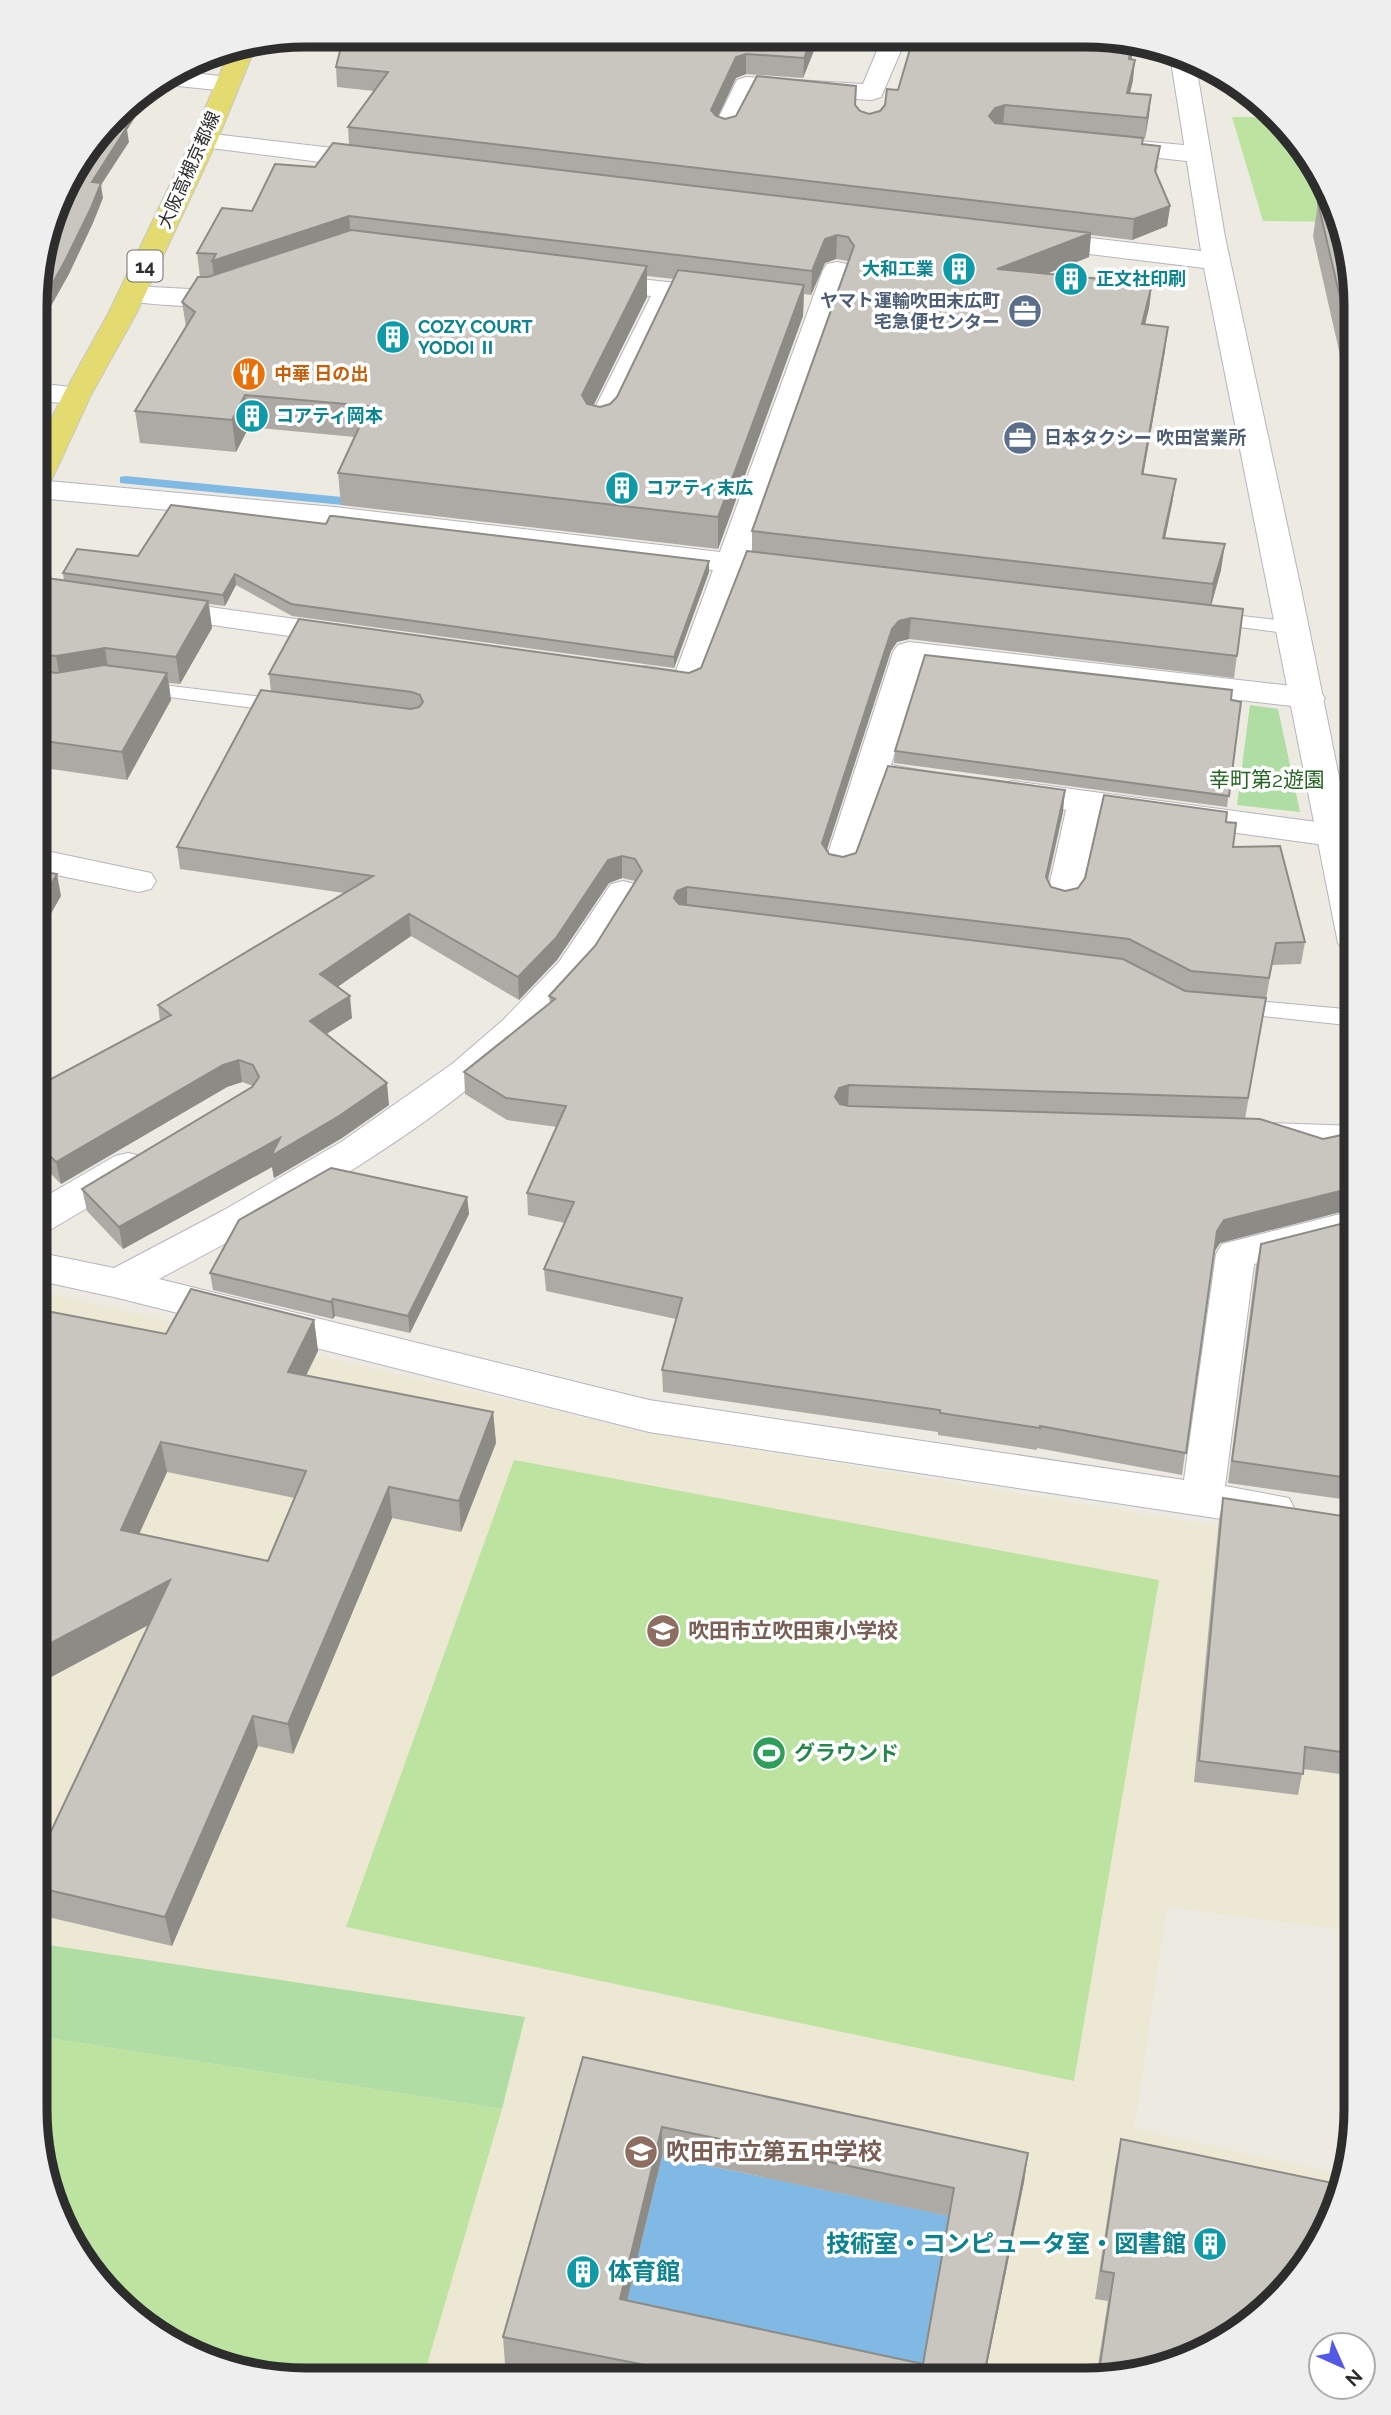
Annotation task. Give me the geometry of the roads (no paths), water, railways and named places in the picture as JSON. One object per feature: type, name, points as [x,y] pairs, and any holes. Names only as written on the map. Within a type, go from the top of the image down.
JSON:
[{"type":"main road","name":"大阪高槻京都線","points":[[47,459],[77,395],[132,294],[204,141],[239,56]]},
{"type":"street","points":[[726,129],[749,74],[871,103],[891,47]]},
{"type":"street","points":[[1184,67],[1195,154],[1309,698],[1344,889]]},
{"type":"street","points":[[182,79],[227,83]]},
{"type":"street","points":[[204,141],[396,164]]},
{"type":"street","points":[[1085,144],[1195,154]]},
{"type":"street","points":[[1020,238],[1217,261]]},
{"type":"street","points":[[619,673],[688,682],[738,564],[811,306],[837,270]]},
{"type":"street","points":[[571,279],[745,299]]},
{"type":"street","points":[[132,294],[211,298],[262,281]]},
{"type":"street","points":[[600,428],[667,290]]},
{"type":"street","points":[[47,393],[77,395]]},
{"type":"street","points":[[47,490],[334,516],[738,564]]},
{"type":"street","points":[[127,604],[373,638]]},
{"type":"street","points":[[841,866],[909,652],[1309,698]]},
{"type":"street","points":[[872,774],[1332,835]]},
{"type":"street","points":[[1063,900],[1085,802]]},
{"type":"street","points":[[47,862],[139,881]]},
{"type":"street","points":[[118,1283],[307,1182],[409,1115],[499,1045],[565,978],[623,892]]},
{"type":"street","points":[[47,1213],[162,1145]]},
{"type":"street","points":[[1202,1500],[1236,1254],[1344,1227]]},
{"type":"street","points":[[47,1268],[118,1283],[649,1416],[1305,1514]]},
{"type":"lane","points":[[1185,616],[1294,628]]},
{"type":"lane","points":[[122,686],[302,708]]},
{"type":"lane","points":[[1208,1005],[1344,1017]]},
{"type":"lane","points":[[1246,1131],[1344,1134]]},
{"type":"water","points":[[662,2156],[950,2216],[923,2368],[853,2368],[621,2327]]},
{"type":"waterway","points":[[125,480],[363,503]]},
{"type":"place","name":"大和工業","points":[[959,269]]},
{"type":"place","name":"正文社印刷","points":[[1071,279]]},
{"type":"place","name":"ヤマト運輸吹田末広町 宅急便センター","points":[[1025,311]]},
{"type":"place","name":"COZY COURT YODOI Ⅱ","points":[[393,337]]},
{"type":"place","name":"中華 日の出","points":[[249,374]]},
{"type":"place","name":"コアティ岡本","points":[[252,416]]},
{"type":"place","name":"日本タクシー 吹田営業所","points":[[1020,438]]},
{"type":"place","name":"コアティ末広","points":[[622,488]]},
{"type":"place","name":"吹田市立吹田東小学校","points":[[663,1631]]},
{"type":"place","name":"グラウンド","points":[[769,1753]]},
{"type":"place","name":"吹田市立第五中学校","points":[[641,2152]]},
{"type":"place","name":"技術室・コンピュータ室・図書館","points":[[1210,2244]]},
{"type":"place","name":"体育館","points":[[583,2272]]},
{"type":"park label","name":"幸町第2遊園","points":[[1267,780]]}]
